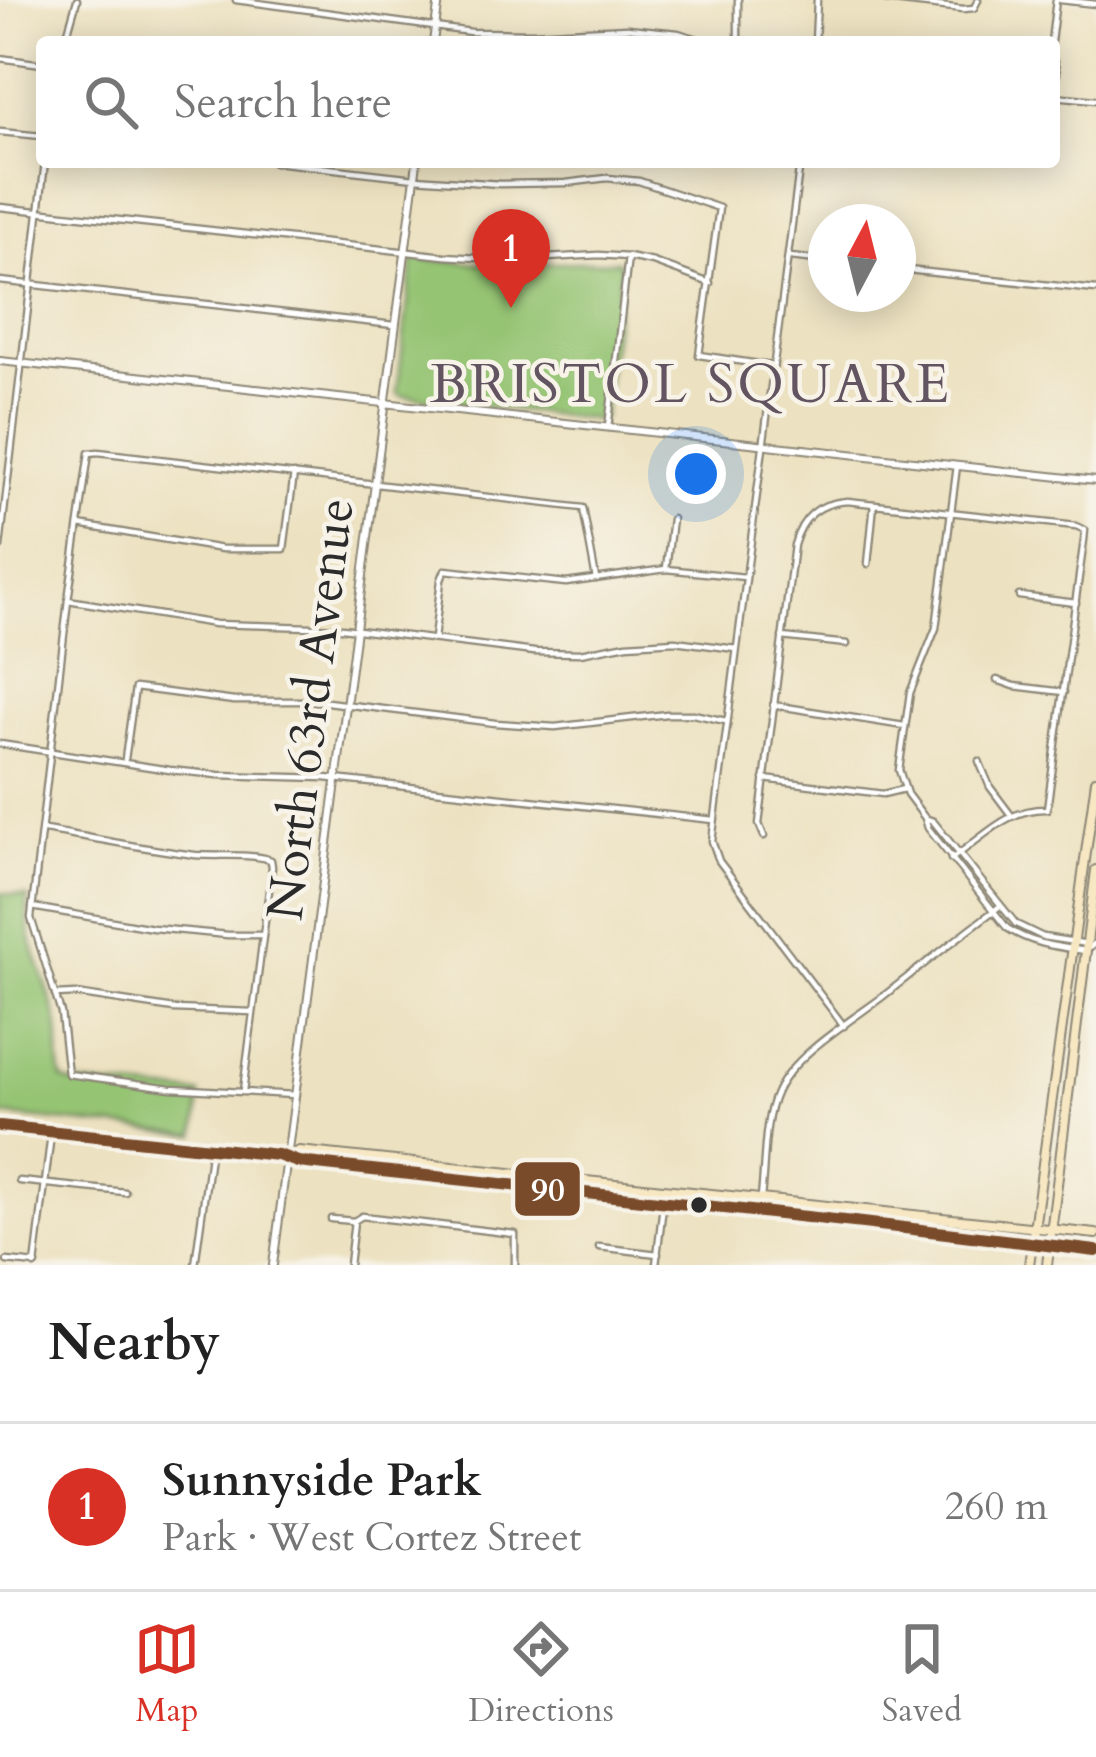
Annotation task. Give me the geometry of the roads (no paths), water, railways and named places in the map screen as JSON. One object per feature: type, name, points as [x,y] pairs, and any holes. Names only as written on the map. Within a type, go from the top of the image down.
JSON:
[{"type":"main road","points":[[1047,1265],[1091,946],[1096,780]]},
{"type":"main road","points":[[1029,1265],[1073,945],[1093,864]]},
{"type":"main road","points":[[0,1126],[1096,1251]]},
{"type":"main road","points":[[287,1156],[298,1151],[1096,1234]]},
{"type":"main road","points":[[486,1182],[506,1178],[557,1184],[565,1178]]},
{"type":"main road","points":[[899,1227],[900,1213]]},
{"type":"street","points":[[67,36],[77,0]]},
{"type":"street","points":[[236,0],[470,32],[642,28],[688,36]]},
{"type":"street","points":[[434,36],[439,0]]},
{"type":"street","points":[[738,0],[738,36]]},
{"type":"street","points":[[815,36],[817,0]]},
{"type":"street","points":[[885,0],[974,8],[978,0]]},
{"type":"street","points":[[1052,36],[1058,0],[1096,4]]},
{"type":"street","points":[[0,58],[36,63]]},
{"type":"street","points":[[1060,93],[1096,100]]},
{"type":"street","points":[[0,132],[36,135]]},
{"type":"street","points":[[0,547],[44,168]]},
{"type":"street","points":[[327,168],[500,184],[607,178],[639,181],[719,208],[699,355],[773,366]]},
{"type":"street","name":"North 63rd Avenue","points":[[273,1265],[416,168]]},
{"type":"street","points":[[799,168],[712,841],[719,861],[844,1026]]},
{"type":"street","points":[[0,207],[512,260],[628,257],[710,283]]},
{"type":"street","points":[[608,428],[628,257]]},
{"type":"street","points":[[788,257],[808,259]]},
{"type":"street","points":[[916,271],[1096,290]]},
{"type":"street","points":[[0,281],[395,326]]},
{"type":"street","points":[[0,361],[1096,481]]},
{"type":"street","points":[[295,1095],[171,1088],[68,1074],[65,1035],[33,928],[32,907],[89,453],[583,508],[596,579]]},
{"type":"street","points":[[957,466],[936,628],[910,694],[899,770],[928,828],[1000,906],[1022,928],[1073,945]]},
{"type":"street","points":[[79,525],[222,549],[284,549],[295,474]]},
{"type":"street","points":[[807,502],[814,511]]},
{"type":"street","points":[[764,836],[759,824],[794,545],[802,523],[814,511],[837,502],[874,504],[1076,526],[1085,530],[1047,809],[1010,815],[955,857]]},
{"type":"street","points":[[868,563],[874,504]]},
{"type":"street","points":[[665,569],[672,519]]},
{"type":"street","points":[[434,639],[446,571],[550,582],[665,569],[746,577]]},
{"type":"street","points":[[1018,596],[1076,603]]},
{"type":"street","points":[[68,600],[215,624],[356,629],[534,652],[580,652],[675,640],[736,649]]},
{"type":"street","points":[[782,637],[847,644]]},
{"type":"street","points":[[998,680],[1064,692]]},
{"type":"street","points":[[125,761],[135,688],[234,700],[319,700],[555,727],[668,714],[726,721]]},
{"type":"street","points":[[773,706],[904,726]]},
{"type":"street","points":[[0,744],[218,775],[296,775],[713,820]]},
{"type":"street","points":[[979,760],[990,787],[1010,815]]},
{"type":"street","points":[[764,779],[883,794],[904,788]]},
{"type":"street","points":[[42,830],[164,851],[271,860],[243,1091]]},
{"type":"street","points":[[955,857],[1007,928],[1021,936],[1091,946]]},
{"type":"street","points":[[758,1211],[776,1092],[799,1062],[1000,906]]},
{"type":"street","points":[[32,907],[152,928],[263,935]]},
{"type":"street","points":[[56,995],[174,1009],[253,1012]]},
{"type":"street","points":[[7,1261],[35,1265],[52,1131]]},
{"type":"street","points":[[195,1265],[211,1148]]},
{"type":"street","points":[[19,1181],[125,1192]]},
{"type":"street","points":[[656,1265],[665,1188]]},
{"type":"street","points":[[331,1219],[354,1221],[362,1216],[515,1234],[515,1265]]},
{"type":"street","points":[[349,1265],[354,1221]]},
{"type":"street","points":[[599,1247],[658,1254]]},
{"type":"place","name":"Sunnyside Park","points":[[511,308]]},
{"type":"district","name":"BRISTOL SQUARE","points":[[691,383]]}]
